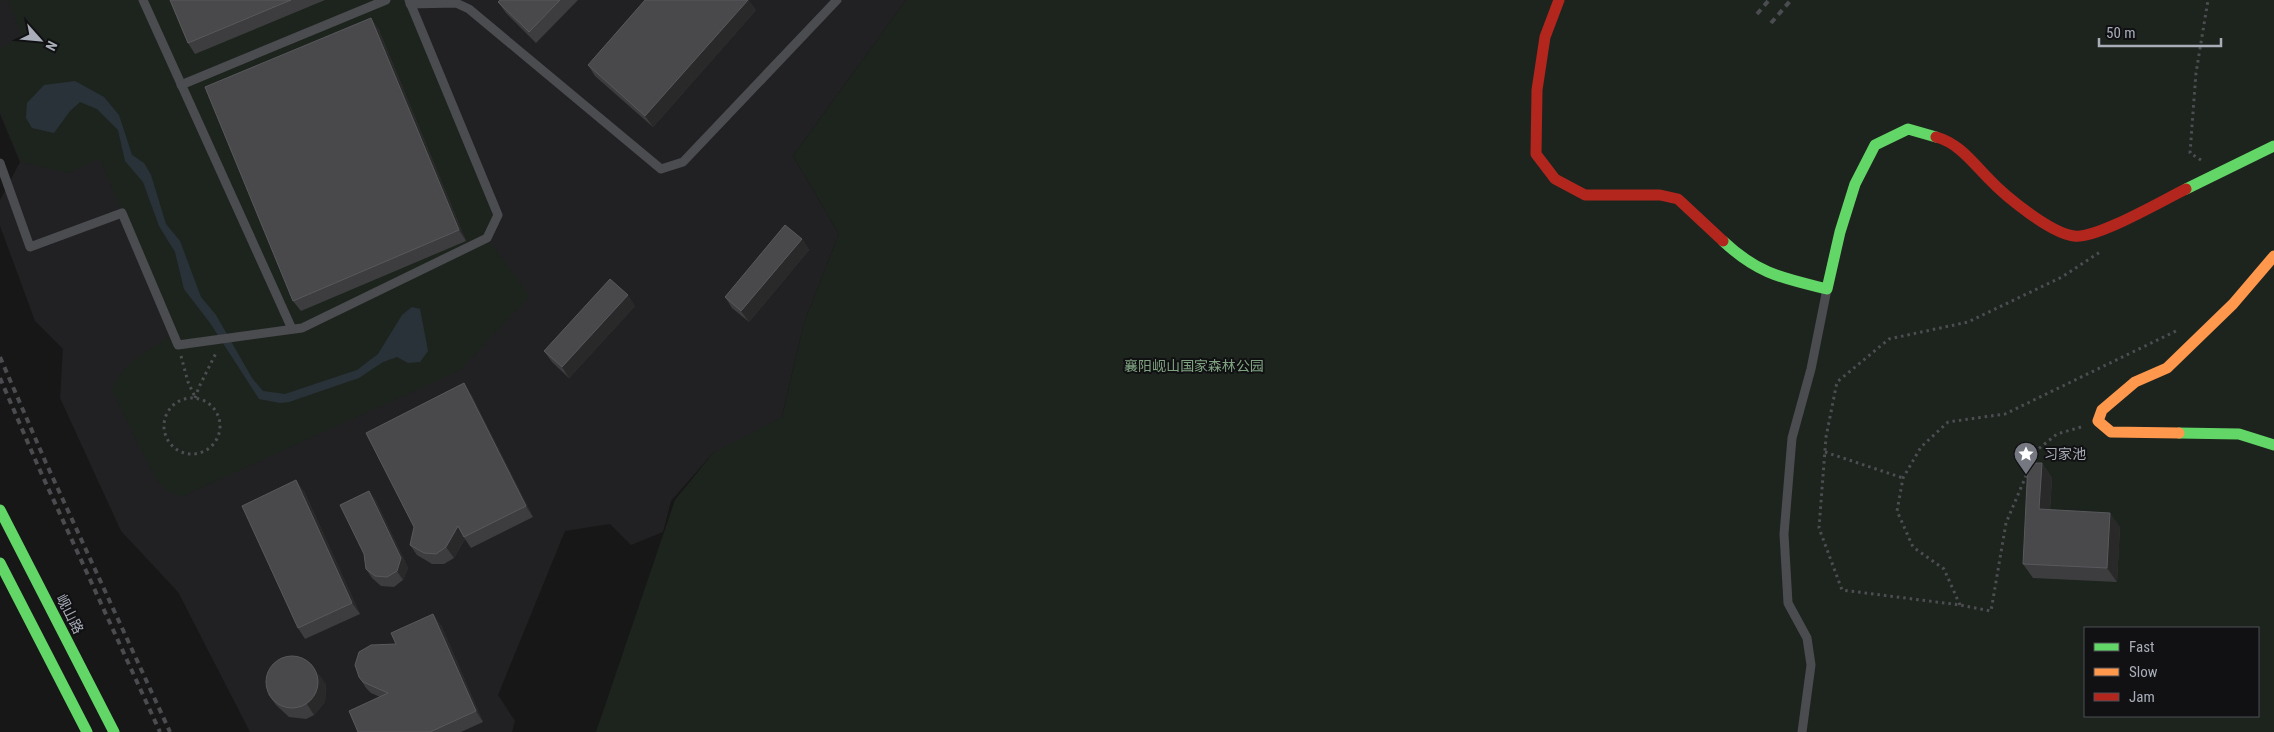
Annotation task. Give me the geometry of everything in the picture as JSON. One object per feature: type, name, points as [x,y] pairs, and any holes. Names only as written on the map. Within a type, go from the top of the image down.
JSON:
[{"type":"main road","points":[[1559,0],[1545,38],[1537,90],[1536,154],[1555,179],[1584,195],[1660,195],[1678,199],[1741,258],[1776,278],[1827,288],[1840,232],[1855,184],[1875,145],[1908,129],[1941,138],[1960,149],[1998,189],[2032,215],[2052,228],[2074,236],[2098,232],[2274,146]]},
{"type":"main road","points":[[2274,256],[2233,304],[2167,368],[2135,382],[2102,410],[2098,422],[2111,432],[2239,434],[2274,444]]},
{"type":"main road","name":"岘山路","points":[[0,510],[114,732]]},
{"type":"main road","points":[[0,563],[87,732]]},
{"type":"lane","points":[[143,0],[292,329]]},
{"type":"lane","points":[[181,85],[386,0]]},
{"type":"lane","points":[[0,163],[30,247],[122,213],[178,345],[302,328],[487,238],[498,215],[410,2],[456,1],[469,9],[661,169],[683,162],[837,0]]},
{"type":"lane","points":[[1802,732],[1811,665],[1807,638],[1788,603],[1784,534],[1792,438],[1811,369],[1827,288]]},
{"type":"path","points":[[2208,0],[2196,73],[2190,154],[2221,172]]},
{"type":"path","points":[[2098,422],[2057,434],[2037,450],[2006,523],[1991,611],[1960,605],[1842,590],[1819,528],[1826,436],[1837,382],[1888,339],[1968,322],[2062,277],[2101,251]]},
{"type":"path","points":[[1960,605],[1944,569],[1913,547],[1897,511],[1903,478],[1921,446],[1948,422],[2004,414],[2180,329]]},
{"type":"path","points":[[195,398],[199,386],[226,338]]},
{"type":"path","points":[[178,345],[188,382],[195,398],[212,406],[219,422],[219,432],[210,447],[193,454],[184,453],[176,449],[169,442],[164,425],[166,416],[178,402],[195,398]]},
{"type":"path","points":[[1825,452],[1903,478]]},
{"type":"shaded area","points":[[0,0],[906,0],[793,156],[839,234],[804,323],[779,429],[713,453],[671,501],[663,532],[631,545],[610,524],[565,531],[498,695],[515,721],[512,732],[250,732],[178,592],[121,531],[60,398],[63,349],[35,321],[0,226],[0,200],[20,162],[0,114]]},
{"type":"shaded area","points":[[75,81],[104,97],[119,115],[132,155],[144,163],[151,175],[166,224],[180,241],[201,297],[216,315],[252,378],[263,391],[285,394],[357,370],[378,354],[402,315],[412,307],[420,309],[428,351],[420,362],[408,363],[397,357],[383,362],[359,378],[289,402],[280,403],[259,399],[210,323],[184,289],[175,252],[159,226],[143,182],[125,161],[118,130],[97,109],[80,102],[70,111],[54,133],[32,128],[26,118],[27,103],[44,85]]},
{"type":"green space","points":[[8,0],[409,0],[498,215],[487,238],[530,296],[460,370],[181,497],[165,489],[155,478],[112,390],[129,364],[173,335],[100,158],[68,173],[21,162],[0,111],[0,48],[22,37]]},
{"type":"green space","name":"襄阳岘山国家森林公园","points":[[906,0],[2274,0],[2274,732],[596,732],[675,500],[713,453],[782,417],[804,323],[839,234],[793,156]]},
{"type":"building","points":[[170,0],[291,0],[188,43]]},
{"type":"building","points":[[500,0],[560,0],[529,32],[498,2]]},
{"type":"building","points":[[645,0],[748,0],[645,116],[588,65]]},
{"type":"building","points":[[371,18],[459,230],[293,301],[205,87]]},
{"type":"building","points":[[785,225],[802,239],[741,311],[725,297]]},
{"type":"building","points":[[610,279],[628,295],[562,367],[544,351]]},
{"type":"building","points":[[464,383],[526,506],[464,537],[458,526],[446,547],[436,554],[424,553],[410,545],[414,527],[366,433]]},
{"type":"building","points":[[2028,463],[2042,463],[2039,509],[2110,513],[2107,568],[2023,564]]},
{"type":"building","points":[[296,480],[352,603],[298,628],[242,506]]},
{"type":"building","points":[[369,491],[401,558],[397,571],[387,577],[375,576],[366,569],[364,554],[340,505]]},
{"type":"building","points":[[433,614],[476,711],[430,732],[358,732],[349,711],[388,693],[363,682],[359,677],[355,665],[359,652],[371,645],[396,644],[391,633]]},
{"type":"building","points":[[287,656],[297,656],[307,660],[314,667],[318,682],[314,697],[307,704],[297,708],[287,708],[277,704],[270,697],[266,687],[266,677],[270,667],[277,660]]},
{"type":"railway","points":[[1757,14],[1769,0]]},
{"type":"railway","points":[[1771,23],[1791,0]]},
{"type":"railway","points":[[0,357],[46,463],[170,732]]},
{"type":"railway","points":[[0,378],[38,466],[160,732]]},
{"type":"traffic: fast","points":[[1723,241],[1759,268],[1784,278],[1827,289],[1840,232],[1855,184],[1875,145],[1908,129],[1936,137]]},
{"type":"traffic: fast","points":[[2186,189],[2274,146]]},
{"type":"traffic: fast","points":[[2179,433],[2239,434],[2274,445]]},
{"type":"traffic: fast","points":[[0,510],[114,732]]},
{"type":"traffic: fast","points":[[0,563],[87,732]]},
{"type":"traffic: slow","points":[[2179,433],[2111,432],[2098,421],[2102,410],[2135,382],[2167,368],[2233,304],[2274,256]]},
{"type":"traffic: jam","points":[[1559,0],[1545,37],[1537,90],[1536,154],[1555,179],[1585,195],[1660,195],[1678,199],[1723,241]]},
{"type":"traffic: jam","points":[[1936,137],[1959,149],[1996,186],[2029,213],[2053,228],[2074,236],[2084,235],[2113,225],[2186,189]]},
{"type":"place","name":"习家池","points":[[2026,475]]}]
